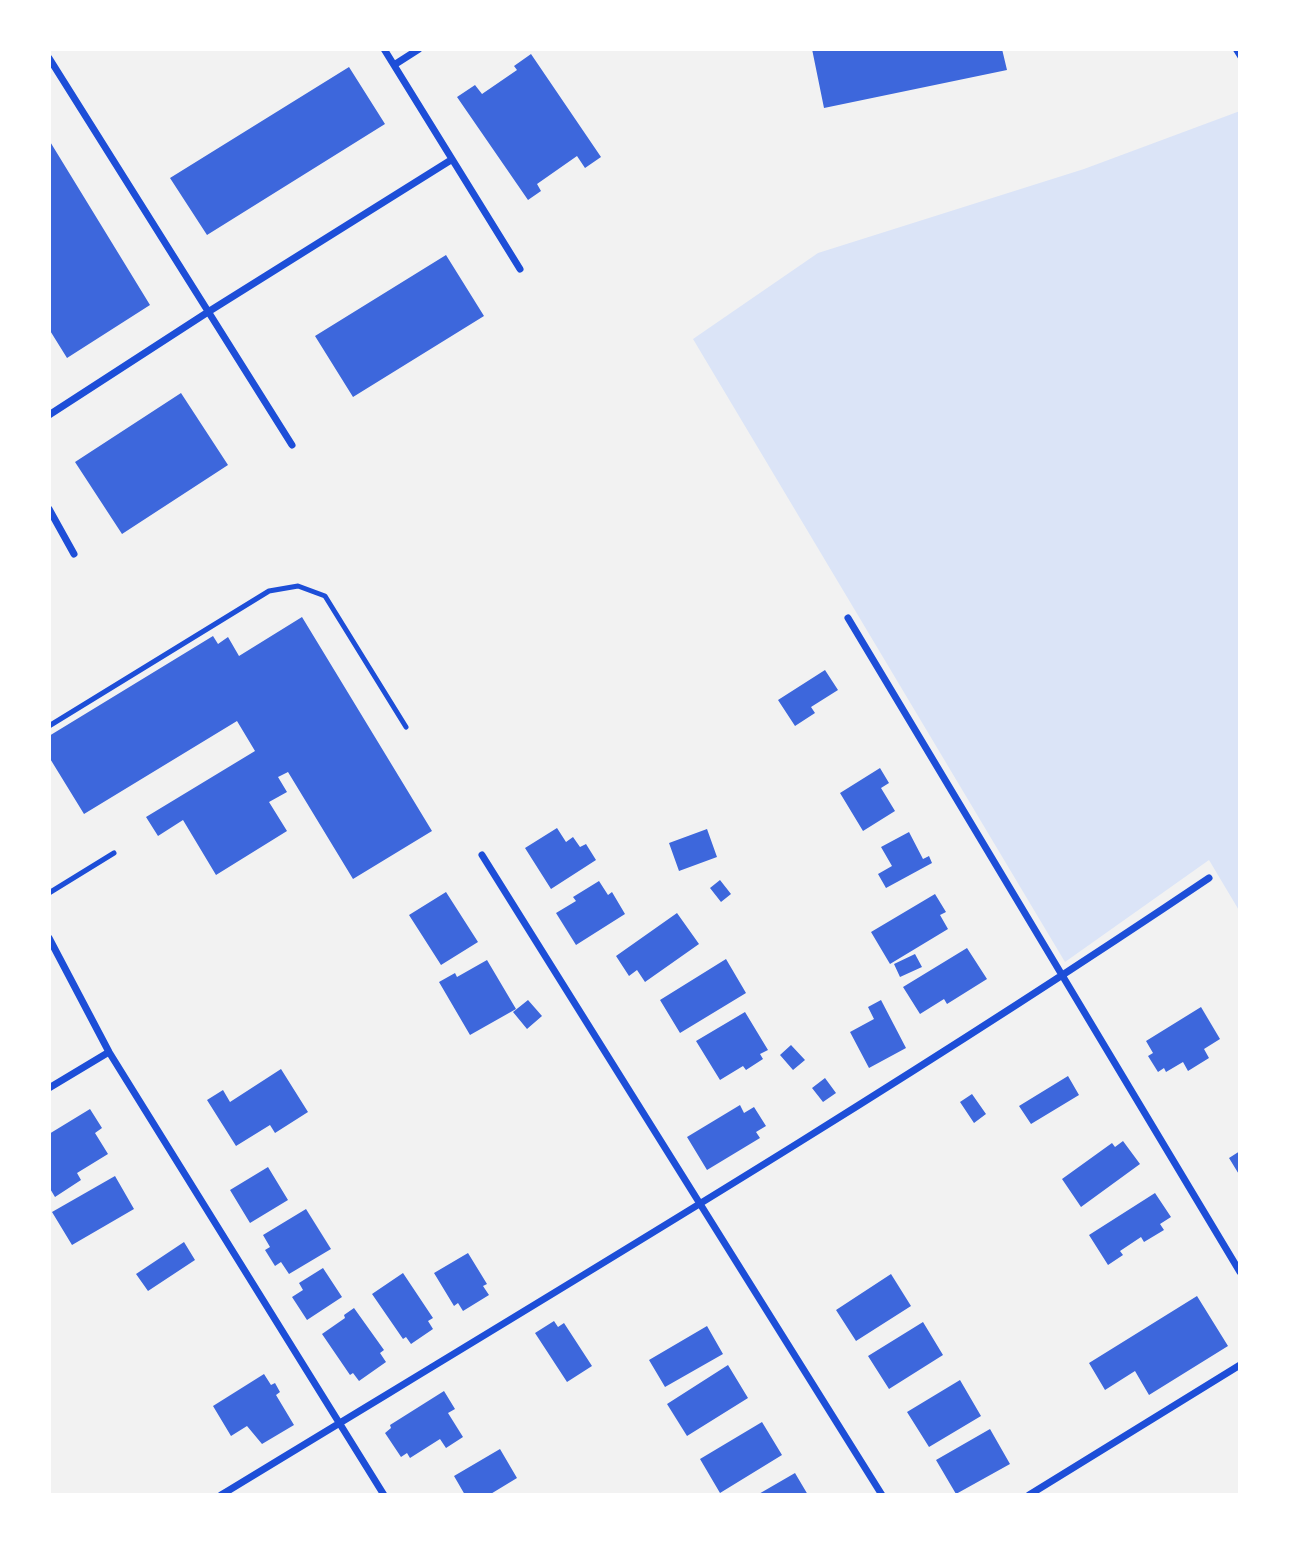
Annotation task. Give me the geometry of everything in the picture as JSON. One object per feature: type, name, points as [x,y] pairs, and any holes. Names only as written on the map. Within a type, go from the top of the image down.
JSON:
[{"type":"street","points":[[384,49],[520,269]]},
{"type":"street","points":[[394,65],[419,49]]},
{"type":"street","points":[[49,58],[292,445]]},
{"type":"street","points":[[49,415],[452,160]]},
{"type":"street","points":[[49,509],[74,554]]},
{"type":"street","points":[[848,618],[1240,1272]]},
{"type":"street","points":[[482,855],[882,1495]]},
{"type":"street","points":[[221,1495],[701,1204],[1063,976],[1209,878]]},
{"type":"street","points":[[49,938],[109,1052],[384,1495]]},
{"type":"street","points":[[49,1088],[109,1052]]},
{"type":"street","points":[[1029,1495],[1240,1365]]},
{"type":"lane","points":[[1235,49],[1240,57]]},
{"type":"lane","points":[[49,726],[269,590],[298,586],[325,596],[406,727]]},
{"type":"lane","points":[[49,893],[114,853]]},
{"type":"shaded area","points":[[1240,111],[1240,912],[1209,860],[1065,962],[693,339],[818,253],[1084,169]]},
{"type":"building","points":[[812,49],[1002,49],[1007,70],[824,108]]},
{"type":"building","points":[[531,54],[601,157],[585,168],[577,156],[537,184],[541,191],[528,200],[457,97],[475,85],[482,94],[517,70],[514,66]]},
{"type":"building","points":[[349,67],[385,124],[207,235],[170,178]]},
{"type":"building","points":[[49,140],[150,305],[67,358],[49,329]]},
{"type":"building","points":[[446,255],[484,316],[353,397],[315,336]]},
{"type":"building","points":[[181,393],[228,465],[122,534],[75,462]]},
{"type":"building","points":[[302,617],[432,831],[353,879],[288,772],[278,777],[287,792],[269,802],[287,831],[216,875],[183,820],[158,836],[146,817],[255,751],[237,721],[84,814],[49,757],[49,736],[213,636],[218,644],[228,637],[239,656]]},
{"type":"building","points":[[825,670],[838,690],[811,707],[815,713],[795,726],[778,700]]},
{"type":"building","points":[[880,768],[889,783],[881,788],[895,811],[863,831],[840,793]]},
{"type":"building","points":[[557,828],[566,842],[573,837],[580,847],[586,844],[596,860],[551,889],[525,848]]},
{"type":"building","points":[[707,829],[717,857],[679,871],[669,843]]},
{"type":"building","points":[[909,832],[923,859],[929,856],[932,863],[886,888],[878,874],[892,866],[881,847]]},
{"type":"building","points":[[720,880],[731,894],[721,902],[710,888]]},
{"type":"building","points":[[599,881],[608,895],[612,892],[625,914],[576,945],[556,913],[576,901],[573,897]]},
{"type":"building","points":[[446,892],[478,942],[441,965],[409,915]]},
{"type":"building","points":[[935,894],[946,912],[940,915],[948,929],[890,964],[871,932]]},
{"type":"building","points":[[677,913],[699,944],[645,982],[637,970],[629,976],[616,956]]},
{"type":"building","points":[[967,948],[987,979],[947,1004],[944,999],[920,1014],[903,987]]},
{"type":"building","points":[[915,954],[922,967],[900,977],[894,964]]},
{"type":"building","points":[[726,959],[746,993],[680,1033],[660,1000]]},
{"type":"building","points":[[487,960],[516,1009],[470,1035],[439,982],[455,973],[457,977]]},
{"type":"building","points":[[528,1000],[542,1016],[527,1029],[513,1012]]},
{"type":"building","points":[[881,1000],[906,1048],[869,1068],[850,1032],[874,1019],[868,1007]]},
{"type":"building","points":[[1201,1007],[1220,1039],[1204,1049],[1209,1058],[1188,1071],[1183,1062],[1166,1072],[1164,1068],[1158,1072],[1148,1056],[1153,1053],[1146,1041]]},
{"type":"building","points":[[745,1012],[768,1050],[760,1054],[763,1059],[746,1070],[743,1066],[720,1080],[696,1041]]},
{"type":"building","points":[[791,1045],[805,1060],[793,1070],[780,1055]]},
{"type":"building","points":[[281,1069],[308,1112],[275,1133],[270,1125],[236,1146],[207,1100],[223,1090],[230,1102]]},
{"type":"building","points":[[1068,1076],[1079,1095],[1031,1124],[1019,1106]]},
{"type":"building","points":[[825,1078],[836,1093],[823,1102],[812,1088]]},
{"type":"building","points":[[972,1094],[986,1114],[974,1123],[960,1102]]},
{"type":"building","points":[[740,1105],[744,1113],[754,1107],[766,1126],[756,1132],[760,1138],[707,1170],[687,1137]]},
{"type":"building","points":[[90,1109],[102,1128],[95,1133],[108,1154],[77,1173],[81,1180],[55,1197],[49,1187],[49,1134]]},
{"type":"building","points":[[1123,1141],[1140,1164],[1081,1207],[1062,1179],[1112,1143],[1115,1147]]},
{"type":"building","points":[[1240,1151],[1240,1176],[1229,1158]]},
{"type":"building","points":[[268,1167],[288,1200],[250,1223],[230,1190]]},
{"type":"building","points":[[115,1176],[134,1209],[72,1245],[52,1212]]},
{"type":"building","points":[[1155,1193],[1171,1217],[1160,1224],[1164,1230],[1144,1242],[1141,1237],[1120,1251],[1123,1255],[1108,1265],[1089,1235]]},
{"type":"building","points":[[306,1209],[331,1249],[289,1274],[281,1262],[275,1266],[265,1250],[270,1247],[263,1235]]},
{"type":"building","points":[[184,1242],[195,1260],[148,1291],[136,1274]]},
{"type":"building","points":[[468,1253],[487,1284],[483,1286],[489,1295],[463,1311],[458,1303],[454,1306],[434,1273]]},
{"type":"building","points":[[323,1268],[342,1297],[307,1320],[292,1297],[303,1290],[299,1283]]},
{"type":"building","points":[[403,1273],[433,1318],[428,1321],[433,1329],[411,1344],[406,1337],[403,1339],[372,1294]]},
{"type":"building","points":[[891,1274],[911,1306],[856,1341],[836,1310]]},
{"type":"building","points":[[1197,1296],[1228,1346],[1149,1395],[1135,1371],[1105,1390],[1089,1363]]},
{"type":"building","points":[[354,1308],[384,1350],[380,1353],[386,1362],[359,1381],[353,1373],[350,1375],[322,1334]]},
{"type":"building","points":[[554,1321],[558,1327],[564,1323],[592,1366],[567,1382],[535,1333]]},
{"type":"building","points":[[923,1322],[943,1355],[889,1389],[868,1356]]},
{"type":"building","points":[[707,1326],[723,1354],[665,1387],[649,1360]]},
{"type":"building","points":[[728,1365],[748,1398],[687,1436],[667,1404]]},
{"type":"building","points":[[264,1374],[271,1385],[275,1383],[280,1392],[276,1395],[294,1425],[262,1444],[247,1426],[231,1436],[213,1406]]},
{"type":"building","points":[[960,1380],[981,1416],[929,1447],[907,1412]]},
{"type":"building","points":[[444,1391],[455,1409],[448,1413],[463,1437],[446,1448],[440,1439],[410,1458],[407,1453],[401,1457],[385,1433],[391,1428],[390,1425]]},
{"type":"building","points":[[762,1422],[782,1455],[720,1493],[700,1459]]},
{"type":"building","points":[[990,1429],[1010,1464],[956,1494],[936,1460]]},
{"type":"building","points":[[500,1449],[517,1478],[489,1495],[465,1495],[454,1476]]},
{"type":"building","points":[[795,1473],[808,1495],[757,1495]]}]
